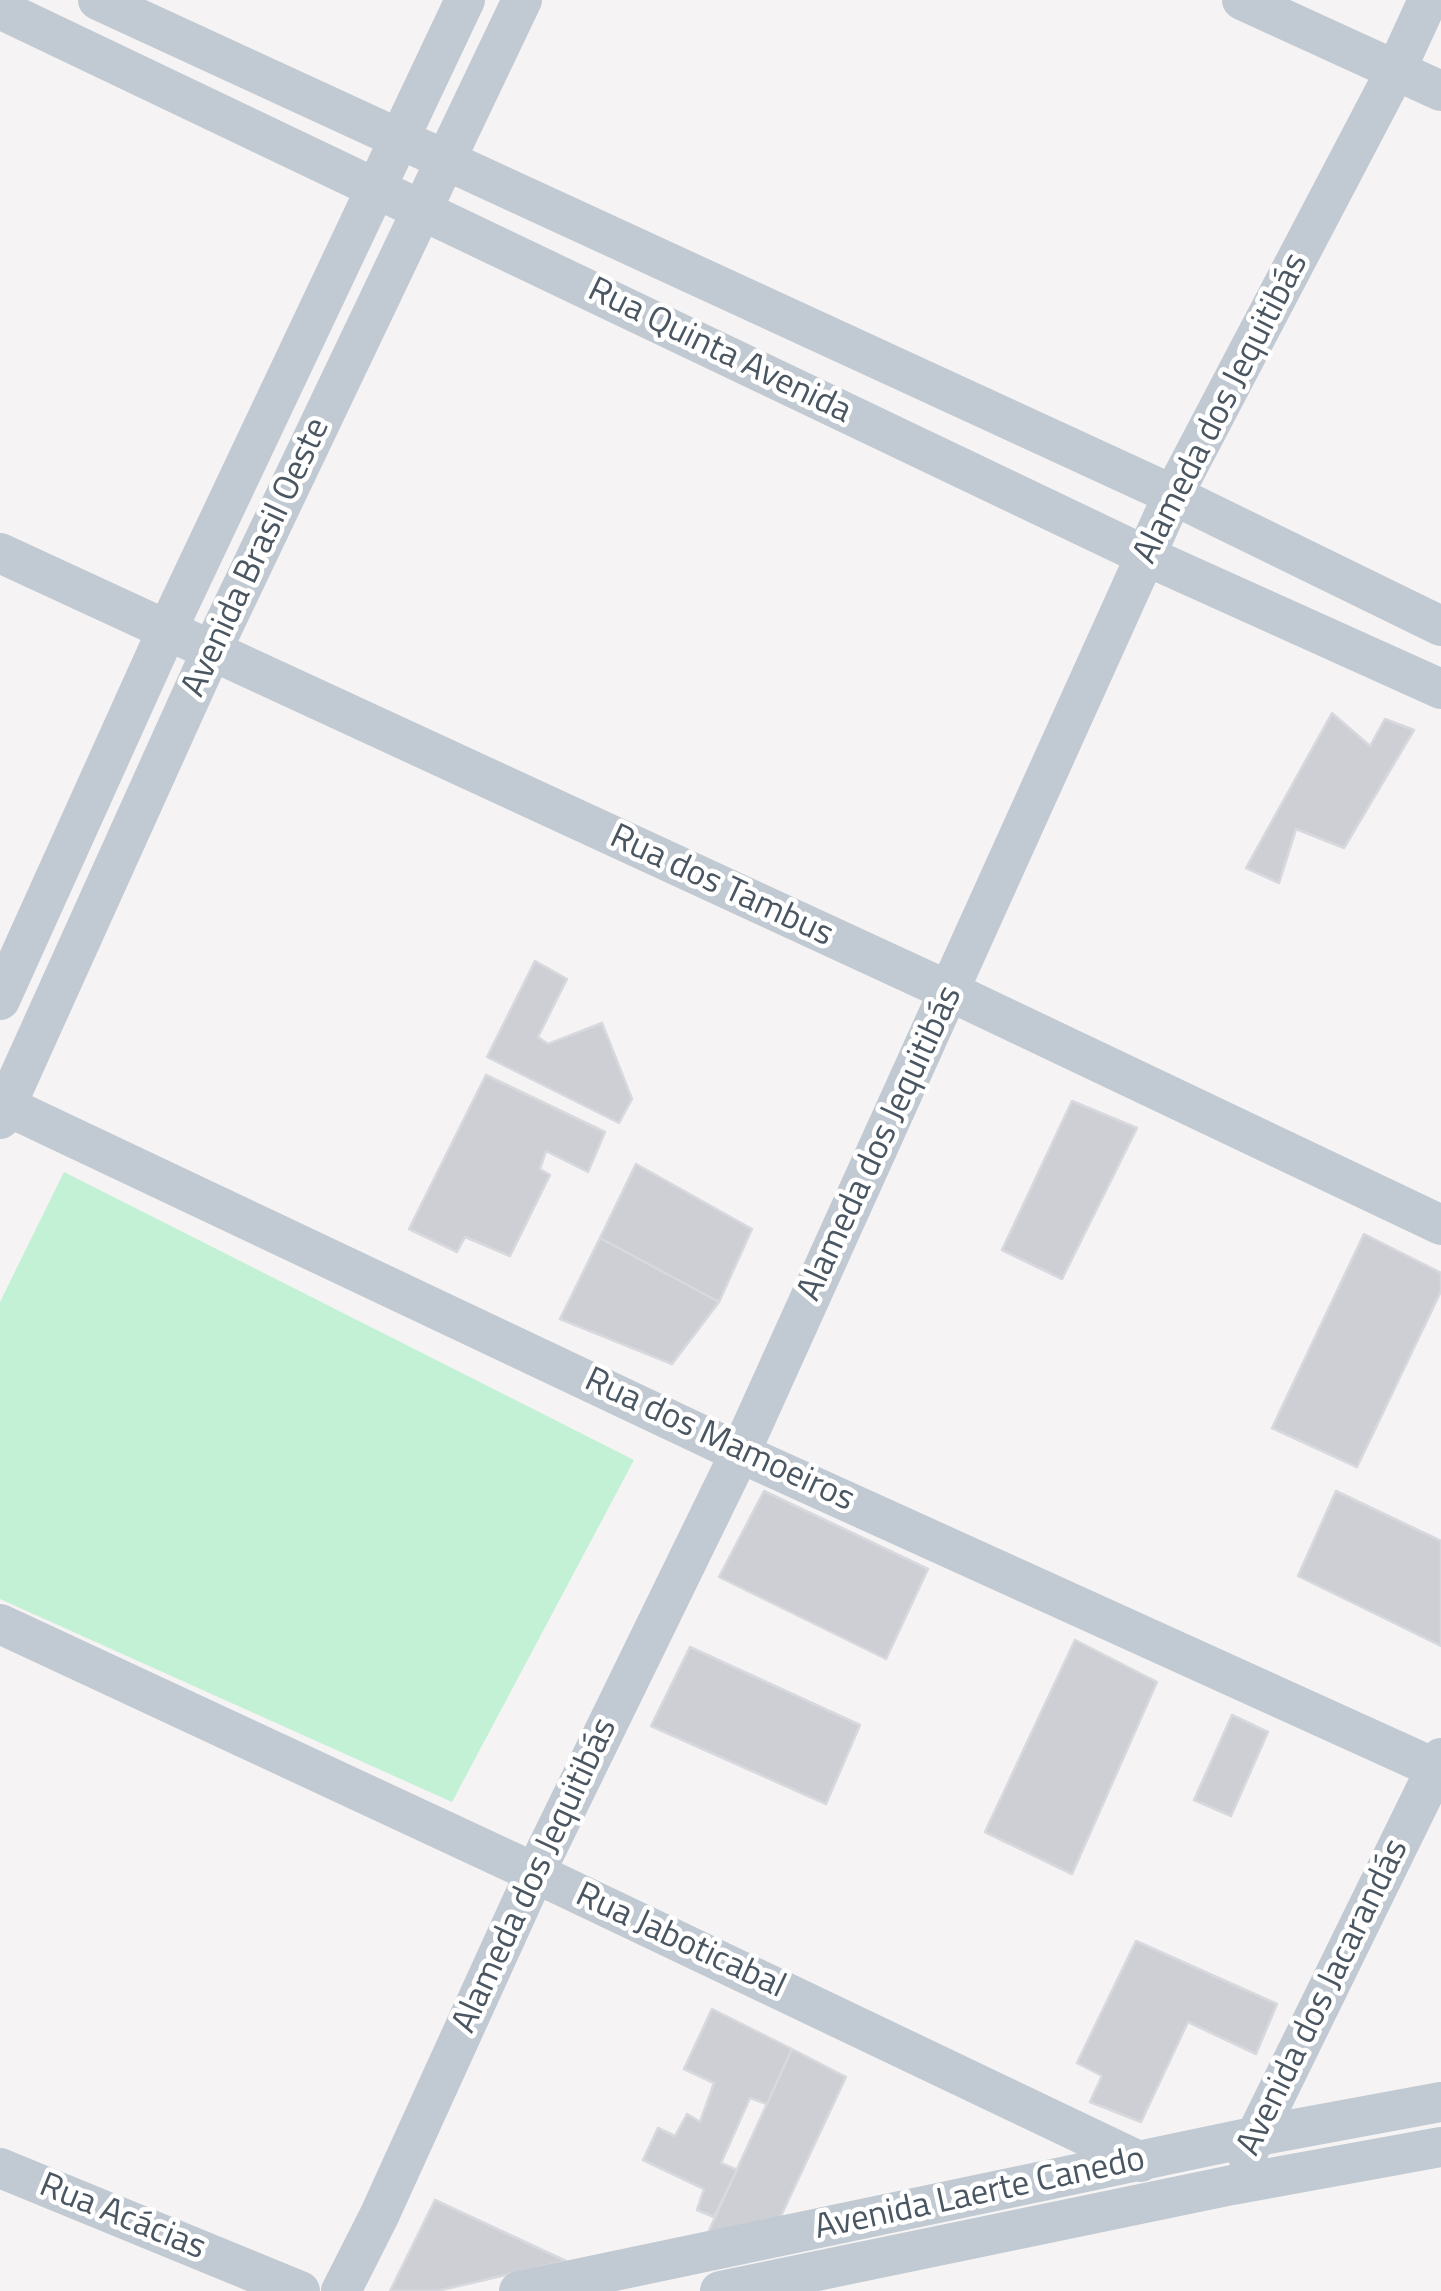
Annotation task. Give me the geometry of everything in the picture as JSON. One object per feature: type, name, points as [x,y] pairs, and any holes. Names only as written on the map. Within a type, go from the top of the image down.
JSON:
[{"type":"street","name":"Rua Quinta Avenida","points":[[98,0],[1173,495],[1441,626]]},
{"type":"street","name":"Avenida Brasil Oeste","points":[[0,1000],[168,628],[465,0]]},
{"type":"street","name":"Avenida Brasil Oeste","points":[[2,1110],[211,652],[522,0]]},
{"type":"street","points":[[1242,0],[1441,91]]},
{"type":"street","name":"Alameda dos Jequitibás","points":[[341,2291],[535,1873],[740,1453],[1173,495],[1396,70],[1428,0]]},
{"type":"street","name":"Rua Quinta Avenida","points":[[0,10],[1146,556],[1441,689]]},
{"type":"street","name":"Rua dos Tambus","points":[[0,553],[951,992],[1441,1224]]},
{"type":"street","name":"Rua dos Mamoeiros","points":[[2,1110],[740,1453],[1439,1766]]},
{"type":"street","name":"Rua Jaboticabal","points":[[0,1624],[1141,2162]]},
{"type":"street","name":"Avenida dos Jacarandás","points":[[1232,2184],[1439,1766]]},
{"type":"street","name":"Avenida Laerte Canedo","points":[[519,2291],[1257,2136],[1441,2102]]},
{"type":"street","name":"Avenida Laerte Canedo","points":[[720,2291],[1232,2184],[1441,2147]]},
{"type":"street","name":"Rua Acácias","points":[[0,2168],[300,2291]]},
{"type":"green space","points":[[64,1172],[634,1460],[452,1802],[0,1599],[0,1302]]},
{"type":"building","points":[[1332,713],[1370,746],[1385,719],[1414,730],[1344,848],[1296,829],[1279,883],[1246,868]]},
{"type":"building","points":[[535,961],[567,979],[538,1037],[548,1044],[602,1023],[632,1099],[619,1123],[487,1057]]},
{"type":"building","points":[[486,1075],[605,1132],[588,1172],[546,1151],[540,1169],[550,1175],[510,1256],[465,1237],[457,1252],[409,1229]]},
{"type":"building","points":[[1072,1101],[1137,1128],[1062,1279],[1002,1250]]},
{"type":"building","points":[[636,1164],[752,1229],[719,1302],[600,1238]]},
{"type":"building","points":[[1364,1234],[1441,1273],[1441,1291],[1357,1467],[1272,1428]]},
{"type":"building","points":[[600,1238],[719,1302],[672,1364],[560,1319]]},
{"type":"building","points":[[764,1491],[928,1569],[886,1659],[719,1577]]},
{"type":"building","points":[[1336,1491],[1441,1541],[1441,1646],[1298,1576]]},
{"type":"building","points":[[1075,1640],[1157,1682],[1072,1874],[985,1832]]},
{"type":"building","points":[[690,1647],[860,1725],[826,1804],[651,1726]]},
{"type":"building","points":[[1232,1715],[1268,1732],[1231,1816],[1194,1800]]},
{"type":"building","points":[[1136,1941],[1277,2004],[1256,2054],[1188,2022],[1141,2122],[1090,2102],[1102,2076],[1077,2063]]},
{"type":"building","points":[[712,2009],[792,2049],[767,2104],[750,2098],[721,2163],[737,2170],[714,2217],[697,2210],[704,2189],[643,2160],[658,2128],[675,2136],[687,2114],[700,2122],[714,2083],[684,2069]]},
{"type":"building","points":[[792,2049],[846,2077],[780,2218],[706,2237]]},
{"type":"building","points":[[435,2200],[566,2261],[437,2291],[390,2291]]}]
